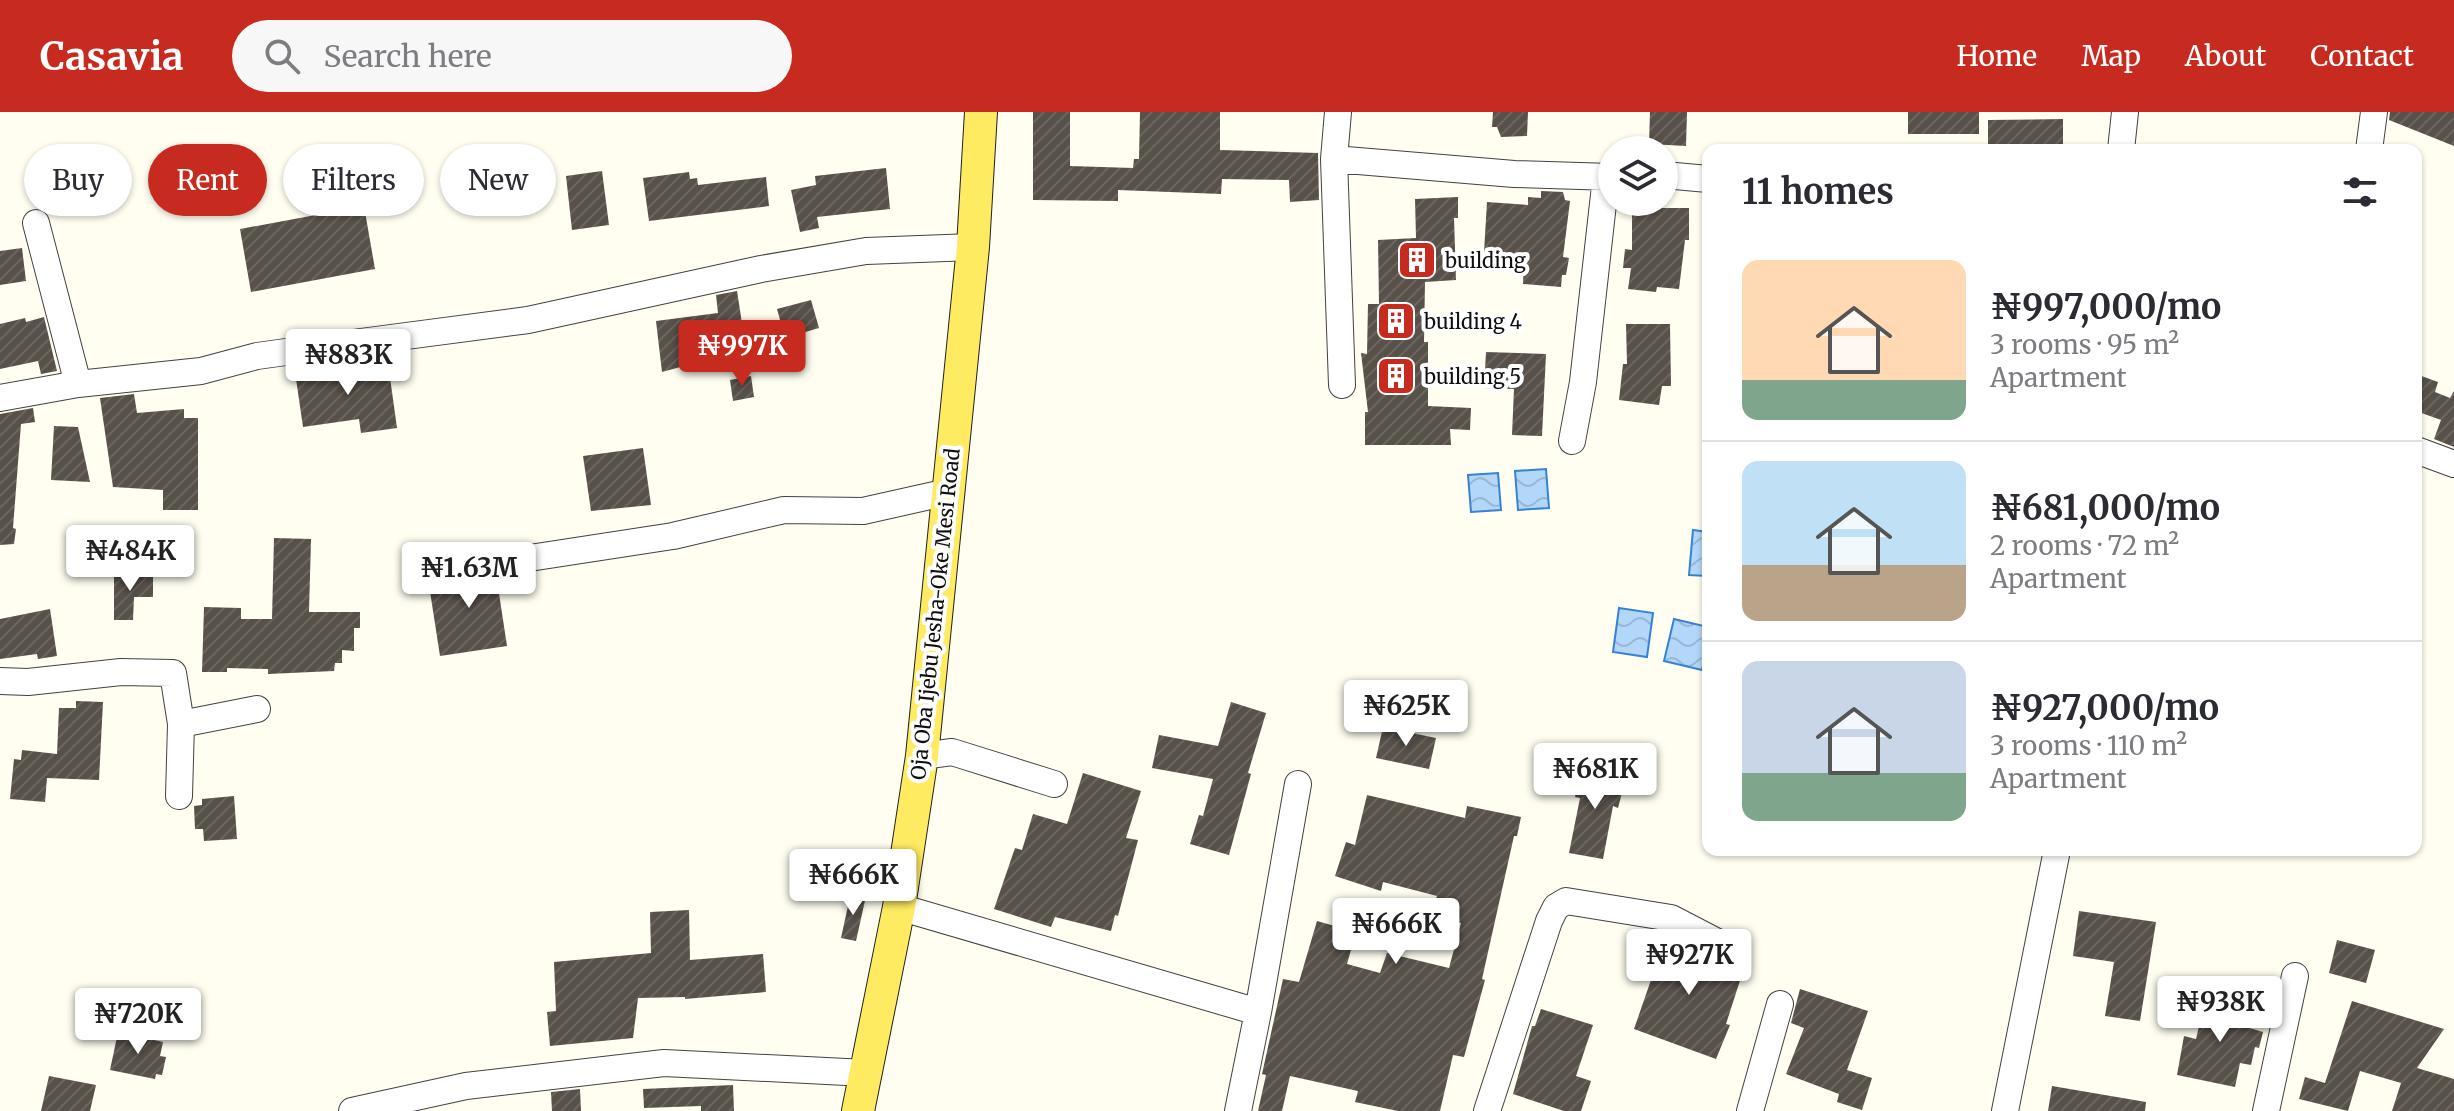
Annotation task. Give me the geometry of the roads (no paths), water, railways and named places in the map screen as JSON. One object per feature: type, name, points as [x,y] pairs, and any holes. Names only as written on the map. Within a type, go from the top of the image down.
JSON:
[{"type":"main road","name":"Oja Oba Ijebu Jesha-Oke Mesi Road","points":[[858,1111],[899,907],[922,756],[973,247],[981,112]]},
{"type":"street","points":[[1338,112],[1334,159],[1342,385]]},
{"type":"street","points":[[2122,144],[2125,112]]},
{"type":"street","points":[[2370,144],[2374,112]]},
{"type":"street","points":[[1334,159],[1514,174],[1598,177]]},
{"type":"street","points":[[1678,176],[1702,178]]},
{"type":"street","points":[[1572,441],[1583,382],[1604,216]]},
{"type":"street","points":[[36,223],[78,384]]},
{"type":"street","points":[[0,398],[78,384],[201,371],[257,356],[528,320],[746,272],[866,251],[973,247]]},
{"type":"street","points":[[2422,452],[2454,464]]},
{"type":"street","points":[[523,559],[673,536],[784,510],[863,511],[948,492]]},
{"type":"street","points":[[0,681],[28,682],[121,672],[173,673],[181,724],[179,796]]},
{"type":"street","points":[[181,724],[257,709]]},
{"type":"street","points":[[922,756],[952,752],[1054,784]]},
{"type":"street","points":[[1238,1111],[1298,784]]},
{"type":"street","points":[[2005,1111],[2056,856]]},
{"type":"street","points":[[1487,1111],[1556,907],[1566,901],[1671,918],[1721,944]]},
{"type":"street","points":[[899,907],[1258,1012]]},
{"type":"street","points":[[2266,1111],[2295,976]]},
{"type":"street","points":[[1750,1111],[1780,1004]]},
{"type":"street","points":[[352,1111],[466,1086],[664,1063],[866,1073]]},
{"type":"water","points":[[1546,469],[1549,508],[1518,510],[1515,471]]},
{"type":"water","points":[[1498,473],[1501,510],[1471,512],[1468,475]]},
{"type":"water","points":[[1693,530],[1702,531],[1702,576],[1689,575]]},
{"type":"water","points":[[1619,608],[1653,613],[1647,657],[1613,652]]},
{"type":"water","points":[[1674,619],[1702,626],[1702,670],[1664,661]]},
{"type":"place","name":"building","points":[[1417,260]]},
{"type":"place","name":"building 4","points":[[1396,321]]},
{"type":"place","name":"building 5","points":[[1396,376]]}]
